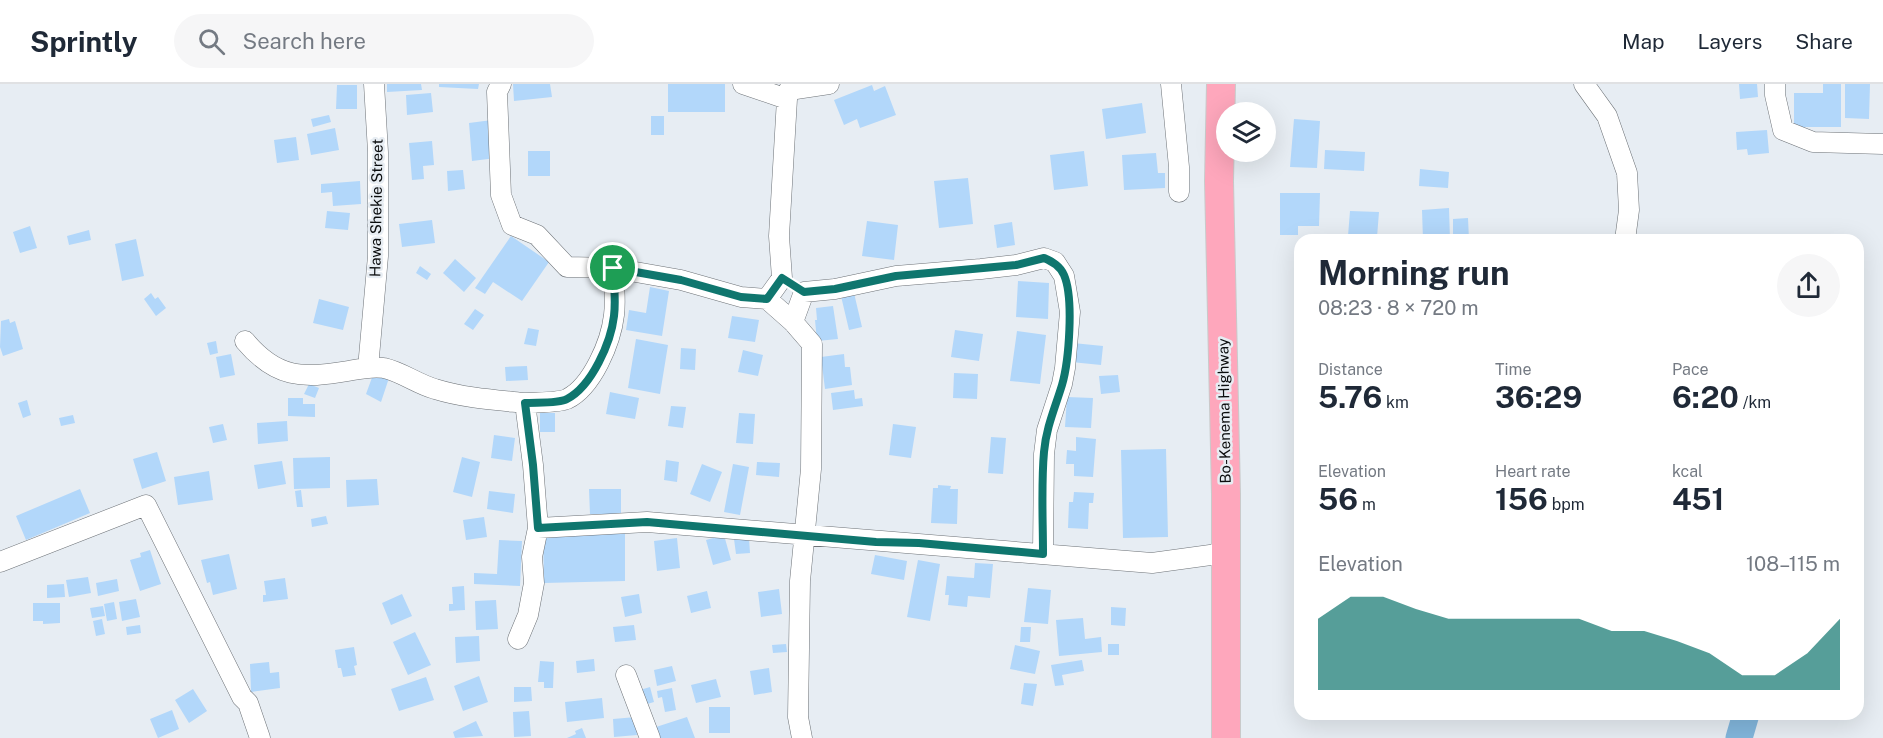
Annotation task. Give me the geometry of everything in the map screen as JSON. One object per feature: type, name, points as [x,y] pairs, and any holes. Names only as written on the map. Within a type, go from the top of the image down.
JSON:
[{"type":"highway","name":"Bo-Kenema Highway","points":[[1221,84],[1219,181],[1226,494],[1227,738]]},
{"type":"street","name":"Hawa Shekie Street","points":[[368,368],[378,256],[378,152],[374,84]]},
{"type":"street","points":[[501,84],[497,92],[501,195],[512,225],[537,235],[567,267],[613,268],[681,280],[741,297],[767,299],[793,322],[812,344],[810,469],[800,581],[798,717],[802,738]]},
{"type":"street","points":[[743,84],[787,99]]},
{"type":"street","points":[[767,299],[782,278],[779,236],[789,90],[829,84]]},
{"type":"street","points":[[1171,84],[1179,167],[1179,192]]},
{"type":"street","points":[[1584,84],[1607,116],[1627,173],[1629,210],[1626,234]]},
{"type":"street","points":[[1775,84],[1782,130],[1813,142],[1883,144]]},
{"type":"street","points":[[782,278],[804,292],[835,289],[896,276],[1016,265],[1044,258],[1055,262],[1065,276],[1070,312],[1065,368],[1047,430],[1044,454],[1043,554]]},
{"type":"street","points":[[245,341],[256,355],[273,367],[296,375],[317,376],[382,368],[397,372],[420,384],[454,394],[525,403],[566,400],[581,388],[593,372],[606,346],[614,315],[613,268]]},
{"type":"street","points":[[793,322],[804,292]]},
{"type":"street","points":[[518,639],[528,615],[534,583],[532,557],[538,528],[525,403]]},
{"type":"street","points":[[0,562],[146,505],[242,697],[248,703],[261,738]]},
{"type":"street","points":[[538,528],[647,522],[1152,563],[1226,553]]},
{"type":"street","points":[[626,675],[650,738]]},
{"type":"building","points":[[387,84],[421,84],[422,90],[387,92]]},
{"type":"building","points":[[439,84],[479,84],[478,89],[439,87]]},
{"type":"building","points":[[513,84],[550,84],[552,97],[514,101]]},
{"type":"building","points":[[668,84],[725,84],[725,112],[668,112]]},
{"type":"building","points":[[1739,84],[1757,84],[1758,97],[1740,99]]},
{"type":"building","points":[[1823,84],[1841,84],[1841,127],[1794,127],[1794,93],[1823,93]]},
{"type":"building","points":[[1845,84],[1870,84],[1869,119],[1845,118]]},
{"type":"building","points":[[337,85],[357,85],[357,109],[336,109]]},
{"type":"building","points":[[872,85],[874,91],[885,86],[896,115],[860,128],[857,119],[844,125],[834,100]]},
{"type":"building","points":[[431,93],[433,112],[407,115],[406,95]]},
{"type":"building","points":[[1142,103],[1146,133],[1106,139],[1102,109]]},
{"type":"building","points":[[329,115],[331,122],[313,127],[311,119]]},
{"type":"building","points":[[651,116],[664,116],[664,135],[651,135]]},
{"type":"building","points":[[1294,119],[1320,121],[1317,168],[1290,167]]},
{"type":"building","points":[[492,120],[496,158],[472,161],[469,123]]},
{"type":"building","points":[[335,128],[339,150],[311,155],[307,134]]},
{"type":"building","points":[[1767,130],[1769,153],[1748,155],[1747,149],[1737,150],[1736,132]]},
{"type":"building","points":[[296,137],[299,160],[277,163],[274,140]]},
{"type":"building","points":[[432,141],[434,165],[423,166],[424,179],[412,180],[409,143]]},
{"type":"building","points":[[1325,150],[1365,152],[1364,171],[1324,169]]},
{"type":"building","points":[[528,151],[550,151],[550,176],[528,176]]},
{"type":"building","points":[[1084,151],[1088,186],[1054,190],[1050,155]]},
{"type":"building","points":[[1156,153],[1158,173],[1165,173],[1165,188],[1124,190],[1122,155]]},
{"type":"building","points":[[1420,169],[1449,172],[1448,188],[1419,186]]},
{"type":"building","points":[[463,170],[465,189],[448,191],[447,171]]},
{"type":"building","points":[[968,178],[973,224],[939,228],[934,181]]},
{"type":"building","points":[[360,181],[361,204],[333,206],[332,192],[321,193],[321,184]]},
{"type":"building","points":[[1280,193],[1320,193],[1319,226],[1298,226],[1298,234],[1280,235]]},
{"type":"building","points":[[1449,208],[1450,234],[1423,234],[1422,210]]},
{"type":"building","points":[[327,211],[350,213],[348,230],[325,228]]},
{"type":"building","points":[[1350,211],[1379,212],[1377,234],[1348,234]]},
{"type":"building","points":[[1468,218],[1469,234],[1453,234],[1453,219]]},
{"type":"building","points":[[432,220],[435,243],[402,247],[399,224]]},
{"type":"building","points":[[867,221],[898,225],[894,260],[862,256]]},
{"type":"building","points":[[1012,222],[1015,245],[997,248],[994,225]]},
{"type":"building","points":[[30,226],[37,248],[20,253],[13,232]]},
{"type":"building","points":[[89,230],[91,240],[69,245],[67,236]]},
{"type":"building","points":[[511,236],[549,262],[522,301],[493,282],[485,294],[475,288]]},
{"type":"building","points":[[136,239],[144,276],[122,281],[115,244]]},
{"type":"building","points":[[455,259],[476,278],[464,292],[443,273]]},
{"type":"building","points":[[420,266],[431,274],[427,280],[416,273]]},
{"type":"building","points":[[1018,281],[1049,283],[1048,319],[1016,317]]},
{"type":"building","points":[[650,287],[669,291],[662,336],[626,330],[629,310],[646,313]]},
{"type":"building","points":[[151,293],[155,299],[158,297],[166,308],[156,316],[144,299]]},
{"type":"building","points":[[854,293],[862,327],[849,330],[841,296]]},
{"type":"building","points":[[319,299],[349,307],[343,330],[313,323]]},
{"type":"building","points":[[833,306],[838,339],[817,341],[816,308]]},
{"type":"building","points":[[475,309],[484,315],[473,330],[464,324]]},
{"type":"building","points":[[732,316],[759,320],[755,342],[728,338]]},
{"type":"building","points":[[9,319],[10,323],[15,321],[23,349],[3,356],[0,347],[1,321]]},
{"type":"building","points":[[528,328],[539,330],[536,346],[524,344]]},
{"type":"building","points":[[955,330],[983,334],[979,361],[951,357]]},
{"type":"building","points":[[1017,331],[1046,335],[1040,384],[1010,381]]},
{"type":"building","points":[[636,339],[668,345],[660,394],[628,388]]},
{"type":"building","points":[[216,341],[218,353],[210,355],[207,343]]},
{"type":"building","points":[[1073,343],[1103,346],[1101,365],[1071,362]]},
{"type":"building","points":[[681,348],[696,349],[695,370],[680,369]]},
{"type":"building","points":[[743,350],[763,355],[758,376],[738,372]]},
{"type":"building","points":[[231,354],[235,375],[220,378],[216,357]]},
{"type":"building","points":[[844,354],[845,367],[850,367],[852,385],[825,389],[821,357]]},
{"type":"building","points":[[527,366],[528,380],[506,381],[505,367]]},
{"type":"building","points":[[374,372],[389,378],[381,402],[366,394]]},
{"type":"building","points":[[954,373],[978,374],[977,399],[953,398]]},
{"type":"building","points":[[1118,375],[1120,392],[1101,394],[1099,376]]},
{"type":"building","points":[[309,384],[319,388],[315,398],[304,394]]},
{"type":"building","points":[[854,390],[855,399],[862,398],[863,406],[833,410],[831,393]]},
{"type":"building","points":[[610,392],[639,398],[635,419],[606,414]]},
{"type":"building","points":[[1067,397],[1093,398],[1091,428],[1065,427]]},
{"type":"building","points":[[288,398],[303,398],[303,404],[315,404],[315,417],[288,416]]},
{"type":"building","points":[[27,400],[31,415],[23,418],[18,403]]},
{"type":"building","points":[[671,406],[686,407],[683,428],[668,426]]},
{"type":"building","points":[[540,413],[555,413],[555,432],[540,432]]},
{"type":"building","points":[[739,413],[755,414],[753,444],[736,443]]},
{"type":"building","points":[[73,415],[75,423],[61,426],[59,418]]},
{"type":"building","points":[[287,421],[288,441],[258,444],[257,423]]},
{"type":"building","points":[[223,424],[227,440],[213,443],[209,427]]},
{"type":"building","points":[[893,424],[916,427],[911,458],[889,455]]},
{"type":"building","points":[[494,435],[515,438],[512,461],[491,458]]},
{"type":"building","points":[[991,437],[1006,438],[1003,474],[988,473]]},
{"type":"building","points":[[1076,437],[1096,439],[1093,477],[1074,476],[1074,464],[1066,464],[1067,450],[1076,451]]},
{"type":"building","points":[[1166,449],[1168,537],[1123,538],[1121,450]]},
{"type":"building","points":[[157,452],[166,481],[142,489],[133,459]]},
{"type":"building","points":[[330,457],[330,488],[294,489],[293,458]]},
{"type":"building","points":[[462,457],[480,462],[472,497],[453,492]]},
{"type":"building","points":[[666,460],[679,462],[677,482],[664,480]]},
{"type":"building","points":[[282,461],[286,484],[258,489],[254,465]]},
{"type":"building","points":[[757,462],[780,463],[779,477],[756,475]]},
{"type":"building","points":[[702,464],[722,472],[710,502],[690,494]]},
{"type":"building","points":[[733,464],[749,467],[740,515],[724,512]]},
{"type":"building","points":[[209,471],[213,500],[178,505],[174,477]]},
{"type":"building","points":[[377,479],[379,505],[347,507],[346,480]]},
{"type":"building","points":[[938,485],[958,489],[957,524],[931,523],[933,488],[938,488]]},
{"type":"building","points":[[80,489],[90,513],[26,540],[16,516]]},
{"type":"building","points":[[589,489],[621,489],[621,514],[590,514]]},
{"type":"building","points":[[301,490],[303,507],[297,507],[295,491]]},
{"type":"building","points":[[489,491],[515,494],[513,513],[487,509]]},
{"type":"building","points":[[1074,492],[1094,493],[1093,503],[1089,503],[1088,529],[1068,528],[1069,502],[1073,502]]},
{"type":"building","points":[[326,516],[328,524],[312,527],[311,519]]},
{"type":"building","points":[[484,517],[487,537],[466,540],[463,520]]},
{"type":"building","points":[[625,531],[625,581],[544,583],[543,533]]},
{"type":"building","points":[[724,535],[731,560],[713,565],[706,540]]},
{"type":"building","points":[[677,538],[680,568],[657,571],[654,541]]},
{"type":"building","points":[[749,538],[750,553],[736,554],[734,539]]},
{"type":"building","points":[[499,540],[522,541],[520,586],[474,584],[474,573],[497,574]]},
{"type":"building","points":[[150,550],[161,584],[140,591],[130,560],[141,557],[140,553]]},
{"type":"building","points":[[229,554],[237,589],[213,595],[201,560]]},
{"type":"building","points":[[875,555],[907,561],[904,580],[871,574]]},
{"type":"building","points":[[918,560],[940,564],[930,621],[907,617]]},
{"type":"building","points":[[975,563],[993,564],[990,598],[968,596],[967,607],[948,605],[949,595],[945,595],[947,576],[974,578]]},
{"type":"building","points":[[88,577],[91,593],[69,597],[66,580]]},
{"type":"building","points":[[285,578],[288,599],[263,602],[263,595],[266,595],[264,581]]},
{"type":"building","points":[[117,579],[119,591],[98,596],[96,583]]},
{"type":"building","points":[[64,584],[65,597],[47,598],[47,585]]},
{"type":"building","points":[[464,586],[465,610],[449,611],[449,604],[453,604],[452,587]]},
{"type":"building","points":[[1028,588],[1051,590],[1048,624],[1024,622]]},
{"type":"building","points":[[779,589],[782,614],[761,617],[758,592]]},
{"type":"building","points":[[707,591],[711,608],[691,613],[687,596]]},
{"type":"building","points":[[402,594],[412,616],[391,625],[382,603]]},
{"type":"building","points":[[639,594],[642,613],[625,617],[621,597]]},
{"type":"building","points":[[136,599],[140,617],[122,621],[119,602]]},
{"type":"building","points":[[496,600],[498,629],[476,630],[475,601]]},
{"type":"building","points":[[114,602],[117,619],[107,621],[104,604]]},
{"type":"building","points":[[33,603],[60,603],[60,623],[43,624],[43,621],[33,621]]},
{"type":"building","points":[[103,606],[105,616],[92,618],[90,608]]},
{"type":"building","points":[[1111,607],[1126,608],[1125,626],[1111,625]]},
{"type":"building","points":[[1083,618],[1085,639],[1101,637],[1102,652],[1059,656],[1056,620]]},
{"type":"building","points":[[102,619],[105,634],[96,636],[93,621]]},
{"type":"building","points":[[140,625],[141,633],[127,635],[126,627]]},
{"type":"building","points":[[634,625],[636,640],[615,642],[613,627]]},
{"type":"building","points":[[1021,627],[1031,627],[1030,642],[1020,642]]},
{"type":"building","points":[[415,632],[431,665],[408,675],[393,642]]},
{"type":"building","points":[[479,636],[480,661],[456,663],[455,637]]},
{"type":"building","points":[[786,644],[787,652],[773,653],[772,645]]},
{"type":"building","points":[[1108,644],[1119,644],[1119,655],[1108,655]]},
{"type":"building","points":[[1015,645],[1040,651],[1035,674],[1010,669]]},
{"type":"building","points":[[354,647],[356,675],[343,677],[341,668],[338,668],[335,650]]},
{"type":"building","points":[[594,659],[595,671],[577,673],[576,661]]},
{"type":"building","points":[[1082,660],[1084,671],[1062,675],[1064,685],[1055,686],[1051,665]]},
{"type":"building","points":[[540,661],[554,662],[553,688],[544,688],[544,682],[538,682]]},
{"type":"building","points":[[269,662],[270,673],[279,672],[280,688],[251,692],[250,664]]},
{"type":"building","points":[[672,666],[676,681],[657,686],[654,670]]},
{"type":"building","points":[[769,668],[772,692],[754,695],[750,671]]},
{"type":"building","points":[[479,676],[488,702],[463,711],[454,686]]},
{"type":"building","points":[[426,677],[434,700],[399,711],[391,689]]},
{"type":"building","points":[[716,679],[721,697],[696,703],[691,685]]},
{"type":"building","points":[[1024,683],[1037,684],[1033,706],[1021,704]]},
{"type":"building","points":[[514,687],[531,687],[532,701],[514,702]]},
{"type":"building","points":[[650,687],[654,702],[644,705],[640,690]]},
{"type":"building","points":[[672,688],[676,710],[665,712],[662,697],[658,698],[657,691]]},
{"type":"building","points":[[193,689],[207,711],[189,723],[175,700]]},
{"type":"building","points":[[602,698],[604,718],[567,722],[565,702]]},
{"type":"building","points":[[709,707],[730,707],[730,733],[709,733]]},
{"type":"building","points":[[172,710],[179,729],[158,738],[150,719]]},
{"type":"building","points":[[529,711],[531,736],[514,737],[513,712]]},
{"type":"building","points":[[636,717],[637,735],[614,737],[613,719]]},
{"type":"building","points":[[687,717],[695,738],[660,738],[656,727]]},
{"type":"building","points":[[476,721],[483,736],[455,738],[453,732]]},
{"type":"building","points":[[582,728],[586,738],[567,738],[576,734],[575,731]]},
{"type":"waterway","points":[[1739,738],[1744,720]]},
{"type":"route","points":[[1044,258],[1055,262],[1065,276],[1070,312],[1065,368],[1047,430],[1044,454],[1043,554],[647,522],[538,528],[525,403],[566,400],[581,388],[593,372],[606,346],[614,315],[613,268],[681,280],[741,297],[767,299],[782,278],[804,292],[835,289],[896,276],[1016,265],[1044,258]]}]
